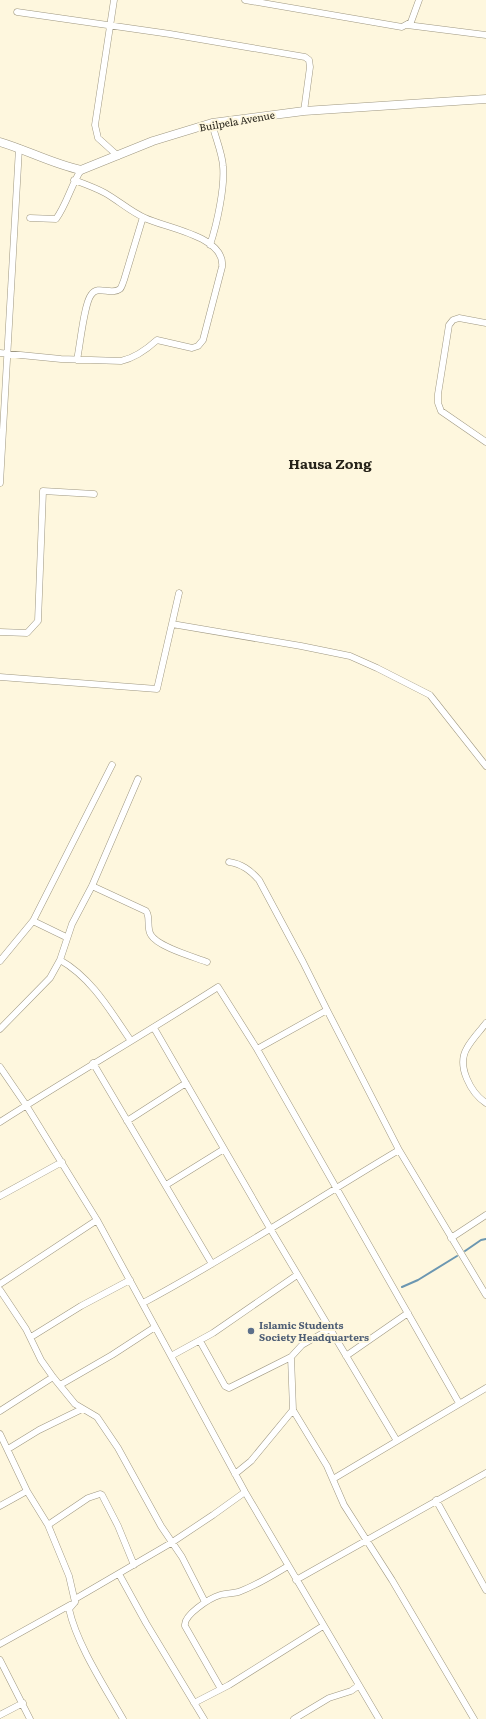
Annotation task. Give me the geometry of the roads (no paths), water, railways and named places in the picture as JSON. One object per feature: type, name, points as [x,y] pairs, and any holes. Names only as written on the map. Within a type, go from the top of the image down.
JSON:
[{"type":"street","points":[[114,0],[95,125],[98,138],[118,156]]},
{"type":"street","points":[[245,0],[393,26],[406,25],[486,35]]},
{"type":"street","points":[[406,25],[412,22],[419,0]]},
{"type":"street","points":[[17,12],[305,57],[309,60],[310,67],[304,110]]},
{"type":"street","name":"Builpela Avenue","points":[[81,170],[153,142],[212,123],[304,110],[486,99]]},
{"type":"street","points":[[210,245],[217,226],[223,172],[222,160],[212,123]]},
{"type":"street","points":[[0,142],[69,168],[81,170],[74,180],[61,213],[56,219],[30,218]]},
{"type":"street","points":[[0,482],[19,148]]},
{"type":"street","points":[[0,353],[77,360],[121,361],[130,359],[139,354],[157,340],[192,348],[198,346],[205,335],[222,267],[223,261],[221,256],[201,238],[143,217],[105,193],[74,180]]},
{"type":"street","points":[[77,360],[87,305],[91,294],[98,290],[113,292],[120,289],[143,217]]},
{"type":"street","points":[[486,323],[459,318],[453,320],[449,325],[438,398],[442,411],[486,442]]},
{"type":"street","points":[[0,632],[27,633],[38,621],[43,491],[94,494]]},
{"type":"street","points":[[0,677],[157,689],[179,593]]},
{"type":"street","points":[[172,624],[350,656],[377,668],[430,695],[486,766]]},
{"type":"street","points":[[0,961],[33,921],[112,765]]},
{"type":"street","points":[[0,1029],[50,978],[60,960],[66,937],[92,886],[138,779]]},
{"type":"street","points":[[229,862],[238,864],[251,871],[259,880],[303,962],[399,1150],[486,1295]]},
{"type":"street","points":[[92,886],[146,911],[149,914],[148,928],[152,936],[159,942],[208,962]]},
{"type":"street","points":[[33,921],[66,937]]},
{"type":"street","points":[[60,960],[78,972],[96,991],[132,1041]]},
{"type":"street","points":[[0,1122],[93,1063],[154,1028],[218,986],[257,1049],[459,1403]]},
{"type":"street","points":[[257,1049],[327,1010]]},
{"type":"street","points":[[486,1023],[466,1049],[463,1061],[464,1072],[470,1085],[480,1099],[486,1103]]},
{"type":"street","points":[[154,1028],[271,1230],[397,1441]]},
{"type":"street","points":[[93,1063],[212,1264]]},
{"type":"street","points":[[0,1067],[26,1105],[98,1220],[245,1492],[358,1686],[379,1719]]},
{"type":"street","points":[[127,1121],[186,1083]]},
{"type":"street","points":[[166,1185],[224,1150]]},
{"type":"street","points":[[143,1303],[271,1230],[336,1187],[399,1150]]},
{"type":"street","points":[[0,1196],[62,1162]]},
{"type":"street","points":[[452,1238],[486,1215]]},
{"type":"street","points":[[0,1284],[98,1220]]},
{"type":"street","points":[[171,1356],[200,1340],[298,1275]]},
{"type":"street","points":[[31,1337],[81,1306],[130,1280]]},
{"type":"street","points":[[0,1290],[31,1337],[41,1360],[53,1377],[71,1399],[82,1409],[97,1417],[111,1437],[129,1465],[171,1543],[182,1557],[205,1602]]},
{"type":"street","points":[[346,1356],[408,1313]]},
{"type":"street","points":[[60,1385],[112,1355],[155,1327]]},
{"type":"street","points":[[200,1340],[225,1386],[229,1388],[291,1357],[302,1345],[330,1329]]},
{"type":"street","points":[[291,1357],[293,1410],[318,1450],[344,1505],[418,1622],[474,1719]]},
{"type":"street","points":[[0,1411],[53,1377]]},
{"type":"street","points":[[333,1479],[486,1388]]},
{"type":"street","points":[[8,1449],[39,1430],[82,1409]]},
{"type":"street","points":[[235,1474],[251,1461],[293,1410]]},
{"type":"street","points":[[0,1434],[28,1490],[48,1525],[69,1576],[75,1602]]},
{"type":"street","points":[[296,1580],[486,1473]]},
{"type":"street","points":[[0,1506],[28,1490]]},
{"type":"street","points":[[122,1718],[94,1668],[72,1620],[69,1609],[75,1602],[74,1599],[171,1543],[245,1492]]},
{"type":"street","points":[[48,1525],[88,1498],[100,1494],[102,1495],[118,1526],[134,1565]]},
{"type":"street","points":[[436,1500],[486,1590]]},
{"type":"street","points":[[221,1689],[184,1622],[187,1617],[205,1602],[220,1595],[242,1591],[288,1566]]},
{"type":"street","points":[[119,1574],[204,1719]]},
{"type":"street","points":[[0,1644],[75,1602]]},
{"type":"street","points":[[194,1703],[221,1689],[323,1626]]},
{"type":"street","points":[[0,1660],[30,1719]]},
{"type":"street","points":[[296,1719],[329,1698],[348,1692],[358,1686]]},
{"type":"street","points":[[0,1715],[23,1704]]},
{"type":"waterway","points":[[465,1251],[481,1240],[486,1239]]},
{"type":"waterway","points":[[402,1287],[418,1280],[457,1256]]},
{"type":"place","name":"Islamic Students Society Headquarters","points":[[251,1331]]},
{"type":"district","name":"Hausa Zong","points":[[330,464]]}]
